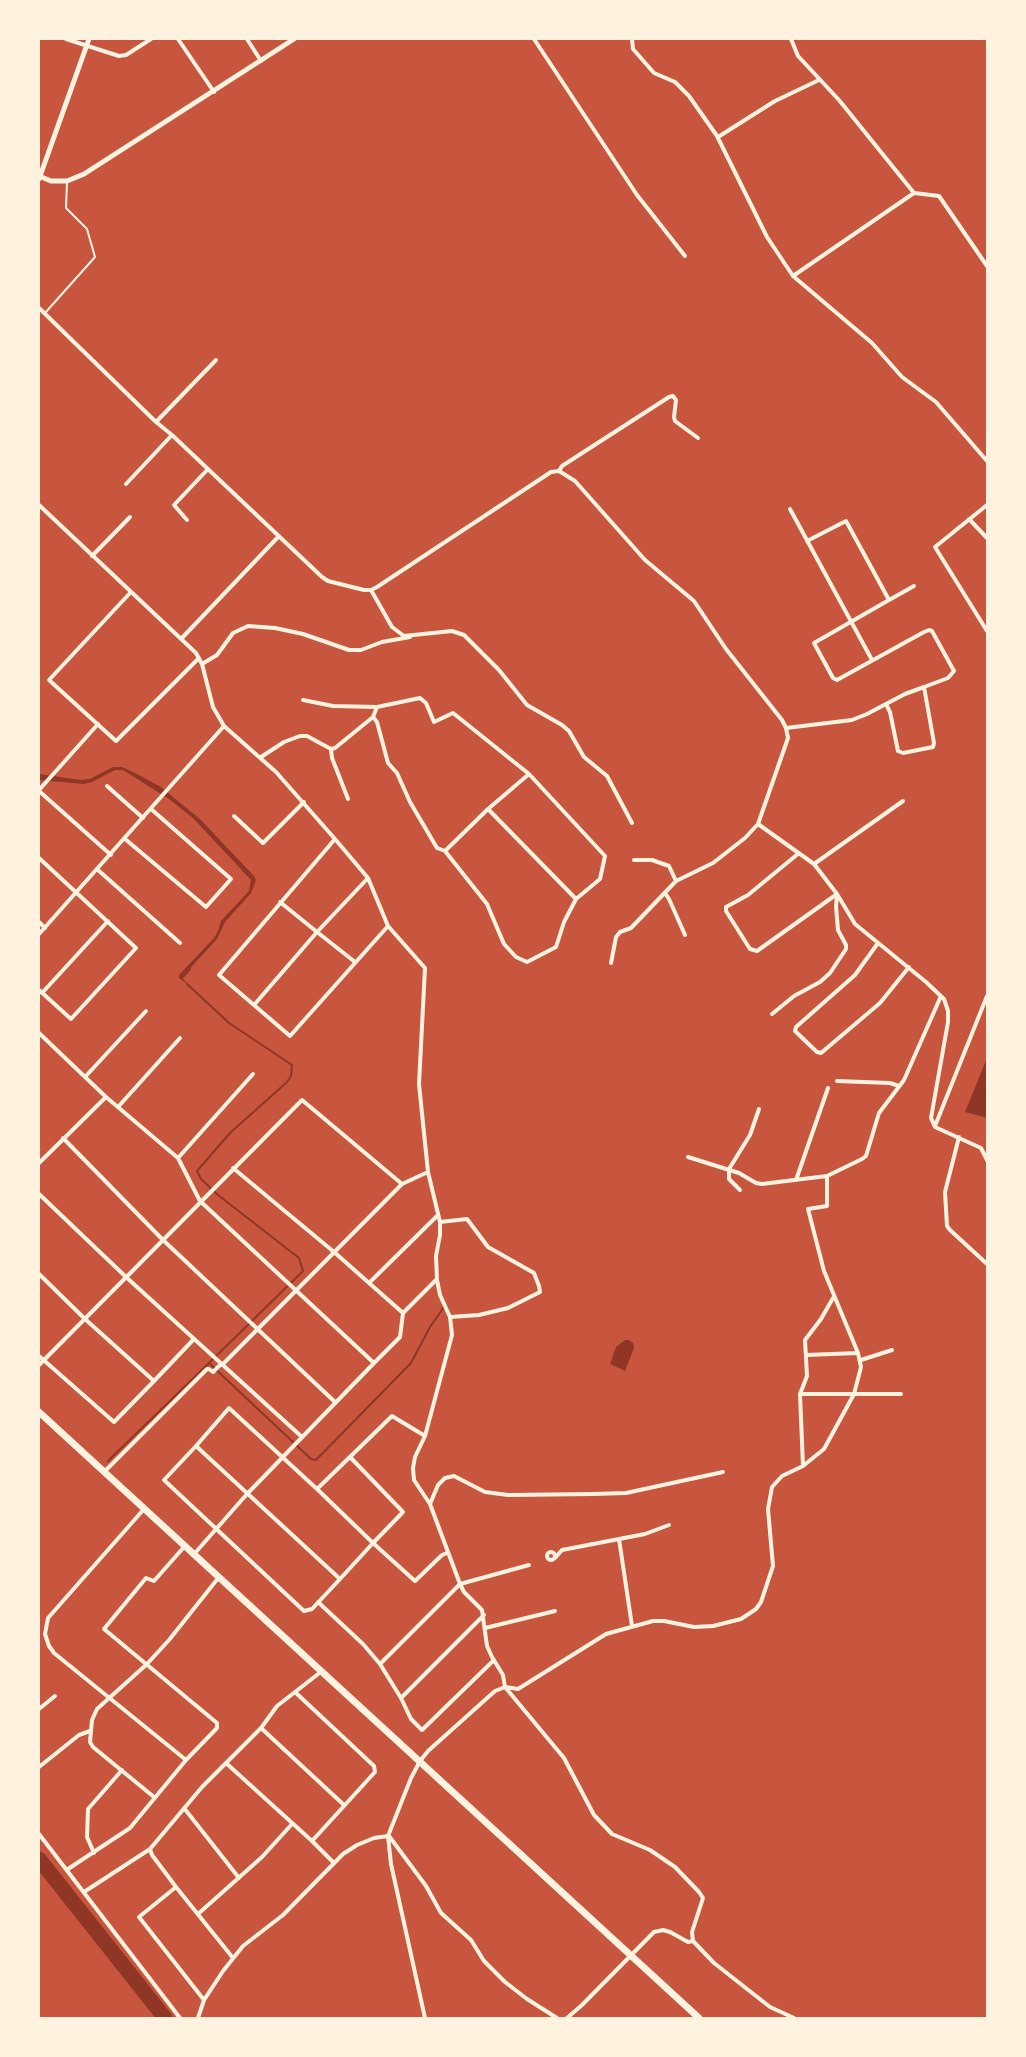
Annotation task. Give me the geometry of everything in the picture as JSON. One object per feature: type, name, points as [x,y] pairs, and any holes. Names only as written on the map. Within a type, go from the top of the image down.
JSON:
[{"type":"main road","points":[[39,1412],[699,2018]]},
{"type":"street","points":[[66,39],[88,42],[119,56],[126,55],[151,39]]},
{"type":"street","points":[[178,39],[214,92]]},
{"type":"street","points":[[247,39],[261,61]]},
{"type":"street","points":[[88,42],[39,177],[51,181],[67,181],[84,174],[294,39]]},
{"type":"street","points":[[534,39],[636,195],[685,256]]},
{"type":"street","points":[[632,39],[633,49],[654,73],[675,82],[689,96],[718,137],[767,237],[793,276],[872,343],[902,377],[936,402],[987,461]]},
{"type":"street","points":[[791,39],[798,56],[839,100],[914,193]]},
{"type":"street","points":[[718,137],[775,101],[819,80]]},
{"type":"street","points":[[793,276],[914,193],[939,196],[987,266]]},
{"type":"street","points":[[39,308],[156,422],[328,581],[371,590],[551,472],[559,471],[575,481],[645,560],[694,601],[726,649],[782,720],[788,738],[758,824],[745,838],[713,863],[676,881],[631,928],[620,932],[616,937],[611,963]]},
{"type":"street","points":[[156,422],[216,360]]},
{"type":"street","points":[[559,471],[562,466],[671,396],[675,397],[676,402],[675,421],[698,438]]},
{"type":"street","points":[[126,484],[172,435]]},
{"type":"street","points":[[188,520],[174,505],[208,469]]},
{"type":"street","points":[[39,505],[199,658],[209,698],[224,726],[261,757],[304,802],[368,878],[388,926],[425,968],[419,1084],[428,1172],[440,1222],[436,1280],[450,1317],[452,1335],[424,1436],[415,1457],[414,1480],[430,1504],[447,1553],[464,1592],[480,1606],[484,1615],[487,1646],[503,1675],[505,1687],[564,1758],[594,1815],[612,1834],[658,1854],[675,1867],[703,1898],[692,1932],[693,1941],[714,1963],[770,2007],[794,2018]]},
{"type":"street","points":[[987,505],[935,547],[987,631]]},
{"type":"street","points":[[790,509],[872,660]]},
{"type":"street","points":[[92,556],[130,517]]},
{"type":"street","points":[[969,519],[987,538]]},
{"type":"street","points":[[807,541],[846,521],[889,600]]},
{"type":"street","points":[[181,639],[279,536]]},
{"type":"street","points":[[786,728],[852,720],[905,694],[948,678],[954,671],[929,630],[834,680],[814,645],[816,641],[914,586]]},
{"type":"street","points":[[371,590],[392,627],[404,636],[411,637]]},
{"type":"street","points":[[130,593],[50,680],[116,741],[199,658]]},
{"type":"street","points":[[202,664],[221,651],[233,633],[248,626],[275,628],[303,634],[349,651],[361,650],[382,642],[452,631],[464,635],[499,670],[527,705],[569,731],[584,757],[607,776],[632,823]]},
{"type":"street","points":[[886,704],[890,712],[898,751],[903,753],[931,748],[934,743],[924,687]]},
{"type":"street","points":[[303,699],[333,706],[377,707],[420,698],[426,703],[434,722],[453,713],[529,774],[605,856],[600,879],[576,899],[564,922],[556,947],[527,962],[516,957],[504,944],[487,904],[445,851],[437,848],[410,802],[397,773],[388,763],[377,722],[373,717]]},
{"type":"street","points":[[331,749],[342,743],[373,717],[377,707]]},
{"type":"street","points":[[98,724],[39,790],[111,855]]},
{"type":"street","points":[[39,934],[224,726]]},
{"type":"street","points":[[261,757],[284,742],[300,736],[307,736],[331,749]]},
{"type":"street","points":[[331,749],[332,758],[348,799]]},
{"type":"street","points":[[445,851],[488,809],[529,774]]},
{"type":"street","points":[[107,786],[143,818]]},
{"type":"street","points":[[814,864],[903,801]]},
{"type":"street","points":[[234,816],[263,843],[304,802]]},
{"type":"street","points":[[125,838],[206,907],[231,879],[151,809]]},
{"type":"street","points":[[488,809],[576,899]]},
{"type":"street","points":[[758,824],[814,864],[837,894],[851,919],[941,995],[948,1011],[948,1022],[931,1118],[935,1126],[981,1148],[987,1160]]},
{"type":"street","points":[[335,839],[219,975],[290,1036],[388,926]]},
{"type":"street","points":[[799,853],[748,895],[726,907],[726,911],[750,949],[757,951],[837,894]]},
{"type":"street","points":[[39,858],[77,892],[108,921],[136,948],[71,1019],[40,992],[108,921]]},
{"type":"street","points":[[634,860],[652,860],[669,866],[676,881]]},
{"type":"street","points":[[98,870],[180,943]]},
{"type":"street","points":[[254,1005],[317,932],[368,878]]},
{"type":"street","points":[[665,893],[685,935]]},
{"type":"street","points":[[771,1014],[830,973],[846,949],[838,930],[837,894]]},
{"type":"street","points":[[280,902],[355,962]]},
{"type":"street","points":[[39,922],[45,928]]},
{"type":"street","points":[[878,943],[855,975],[796,1027],[795,1031],[817,1052],[821,1053],[880,1003],[909,967]]},
{"type":"street","points":[[688,1157],[729,1169],[756,1183],[827,1176],[866,1156],[879,1113],[904,1080],[941,995]]},
{"type":"street","points":[[935,1126],[987,996]]},
{"type":"street","points":[[85,1077],[146,1011]]},
{"type":"street","points":[[39,1033],[106,1097],[178,1158],[200,1201],[374,1363]]},
{"type":"street","points":[[118,1107],[180,1038]]},
{"type":"street","points":[[178,1158],[253,1074]]},
{"type":"street","points":[[837,1081],[890,1083],[899,1086]]},
{"type":"street","points":[[796,1180],[828,1088]]},
{"type":"street","points":[[39,1163],[106,1097]]},
{"type":"street","points":[[39,1365],[302,1100],[402,1184]]},
{"type":"street","points":[[740,1190],[729,1177],[729,1169],[750,1135],[759,1109]]},
{"type":"street","points":[[959,1137],[945,1192],[947,1226],[987,1264]]},
{"type":"street","points":[[63,1138],[162,1240],[335,1402]]},
{"type":"street","points":[[233,1168],[403,1313]]},
{"type":"street","points":[[105,1471],[207,1369],[215,1371],[255,1327],[402,1184],[428,1172]]},
{"type":"street","points":[[425,2018],[390,1864],[388,1836],[411,1778],[428,1751],[495,1691],[505,1687],[518,1689],[598,1638],[618,1629],[659,1621],[702,1628],[741,1619],[756,1609],[766,1592],[773,1566],[768,1509],[772,1487],[782,1476],[802,1466],[824,1449],[854,1394],[861,1360],[833,1297],[814,1238],[808,1209],[827,1206],[827,1176]]},
{"type":"street","points":[[39,1194],[194,1340],[302,1437]]},
{"type":"street","points":[[369,1282],[438,1214]]},
{"type":"street","points":[[440,1222],[467,1219],[488,1247],[534,1273],[540,1292],[508,1308],[479,1315],[450,1317]]},
{"type":"street","points":[[39,1274],[154,1381]]},
{"type":"street","points":[[195,1553],[247,1494],[400,1337],[403,1313],[436,1280]]},
{"type":"street","points":[[802,1466],[800,1394],[807,1376],[805,1340],[821,1319],[833,1297]]},
{"type":"street","points":[[39,1356],[114,1422],[194,1340]]},
{"type":"street","points":[[861,1360],[892,1350]]},
{"type":"street","points":[[806,1355],[858,1353]]},
{"type":"street","points":[[800,1394],[901,1394]]},
{"type":"street","points":[[350,1457],[403,1512],[373,1543],[312,1609],[304,1611],[164,1480],[230,1408],[282,1458],[373,1543],[415,1581],[447,1553]]},
{"type":"street","points":[[317,1490],[392,1416],[424,1436]]},
{"type":"street","points":[[196,1446],[340,1579]]},
{"type":"street","points":[[430,1504],[438,1485],[445,1478],[454,1476],[484,1492],[540,1495],[626,1493],[723,1472]]},
{"type":"street","points":[[145,1508],[48,1617],[45,1634],[54,1653],[186,1760]]},
{"type":"street","points":[[555,1558],[562,1550],[645,1534],[669,1525]]},
{"type":"street","points":[[619,1539],[632,1626]]},
{"type":"street","points":[[68,1869],[130,1828],[186,1760],[217,1728],[217,1723],[104,1629],[146,1578],[154,1581],[186,1545]]},
{"type":"street","points":[[380,1664],[460,1584],[529,1564]]},
{"type":"street","points":[[154,1797],[93,1747],[90,1742],[90,1731],[97,1709],[147,1664],[219,1577]]},
{"type":"street","points":[[318,1602],[363,1644],[380,1664],[411,1719],[422,1730],[494,1660]]},
{"type":"street","points":[[485,1628],[555,1611]]},
{"type":"street","points":[[401,1698],[484,1615]]},
{"type":"street","points":[[84,1892],[150,1849],[184,1808],[261,1728],[277,1706],[322,1671]]},
{"type":"street","points":[[296,1693],[374,1766],[375,1772],[312,1841]]},
{"type":"street","points":[[40,1707],[55,1696]]},
{"type":"street","points":[[261,1728],[345,1805]]},
{"type":"street","points":[[39,1767],[79,1735],[90,1731]]},
{"type":"street","points":[[226,1764],[334,1863]]},
{"type":"street","points":[[94,1853],[87,1837],[88,1809],[122,1770]]},
{"type":"street","points":[[184,1808],[239,1878]]},
{"type":"street","points":[[198,1914],[262,1857],[292,1824]]},
{"type":"street","points":[[39,1834],[180,2018]]},
{"type":"street","points":[[198,2018],[204,2000],[243,1946],[283,1915],[334,1863],[357,1845],[374,1838],[388,1836]]},
{"type":"street","points":[[388,1836],[426,1886],[441,1913],[471,1940],[491,1968],[513,1990],[558,2018]]},
{"type":"street","points":[[150,1849],[176,1887],[233,1958]]},
{"type":"street","points":[[176,1887],[140,1917],[204,2000]]},
{"type":"street","points":[[567,2018],[650,1934],[658,1930],[670,1932],[688,1942],[693,1941]]},
{"type":"lane","points":[[45,313],[95,257],[87,229],[66,208],[67,181]]},
{"type":"shaded area","points":[[113,767],[122,767],[161,787],[201,820],[256,880],[251,893],[225,922],[217,939],[183,976],[190,986],[179,978],[179,975],[214,938],[221,921],[249,891],[251,880],[193,818],[169,799],[123,770],[115,770],[84,784],[39,780],[39,774],[80,780],[90,779]]},
{"type":"shaded area","points":[[987,1058],[987,1118],[965,1112]]},
{"type":"shaded area","points":[[625,1340],[633,1343],[634,1348],[625,1371],[610,1364],[616,1347]]},
{"type":"waterway","points":[[182,978],[190,969]]},
{"type":"waterway","points":[[187,984],[229,1023],[292,1065],[291,1076],[287,1082],[230,1133],[197,1171],[201,1179],[218,1195],[299,1258],[303,1271],[209,1363],[311,1459],[316,1460],[411,1363],[430,1327],[444,1307]]},
{"type":"waterway","points":[[108,1461],[209,1363]]},
{"type":"waterway","points":[[39,1859],[165,2018]]}]
